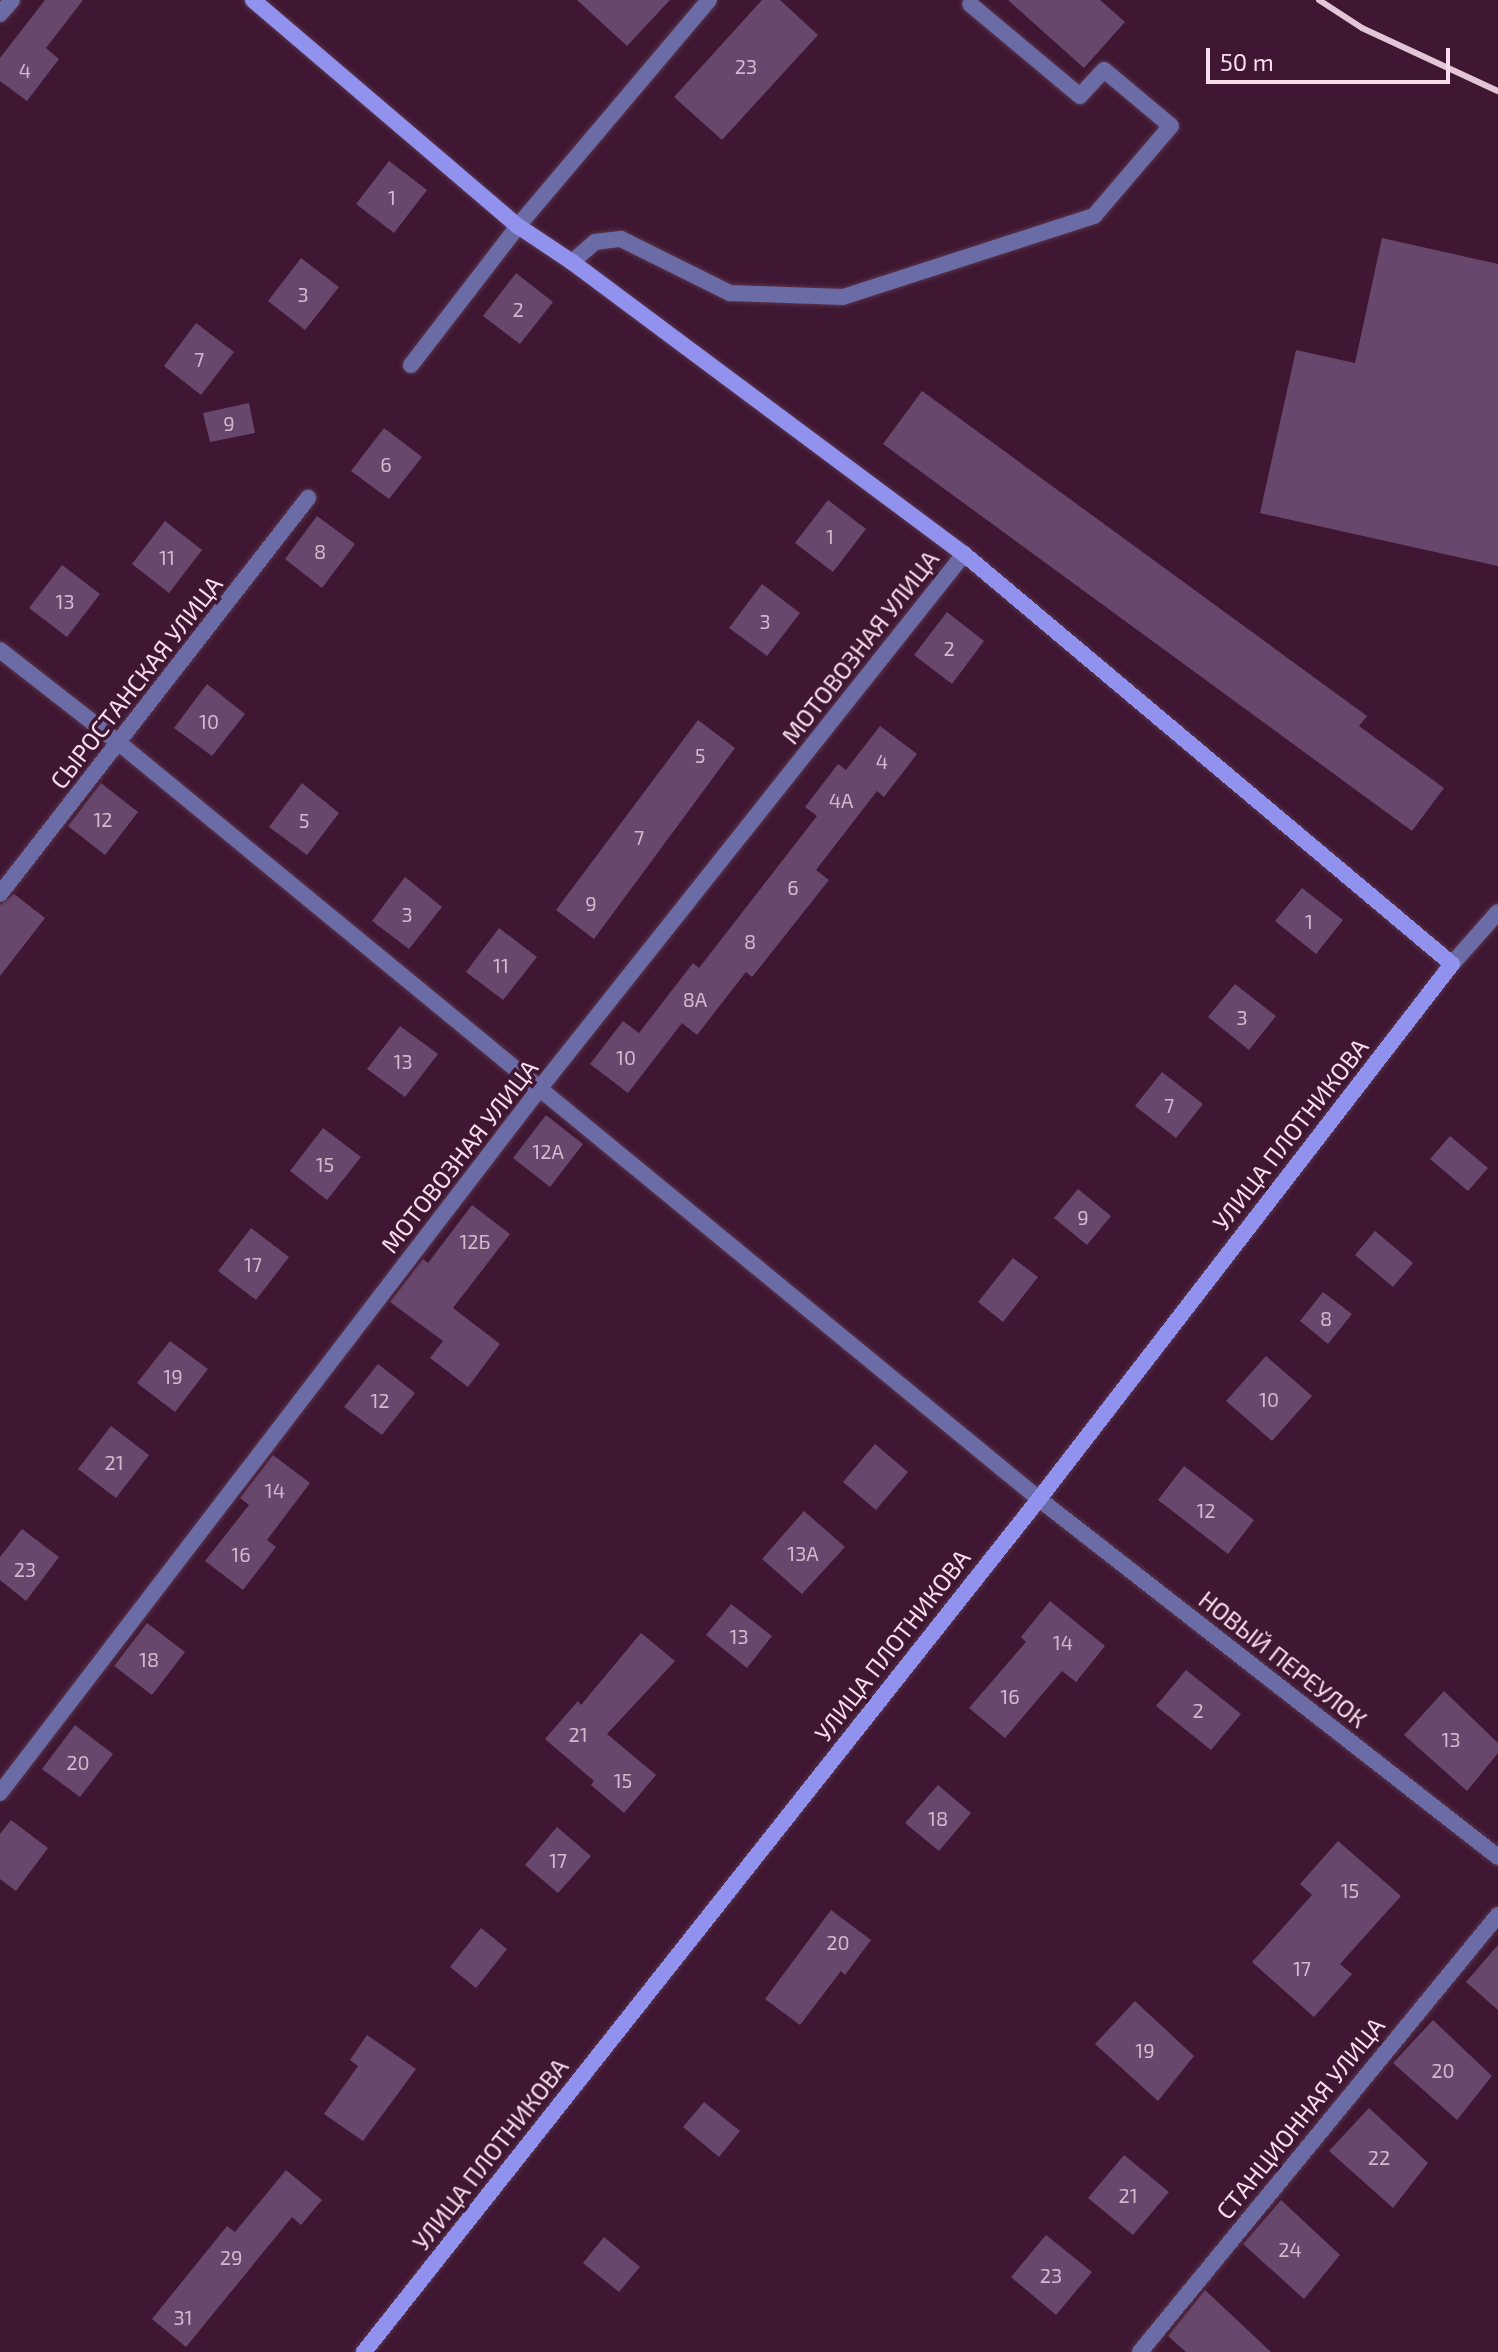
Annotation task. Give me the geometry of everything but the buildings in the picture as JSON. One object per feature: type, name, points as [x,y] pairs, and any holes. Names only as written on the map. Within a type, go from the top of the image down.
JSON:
[{"type":"street","points":[[0,14],[12,0]]},
{"type":"street","points":[[253,0],[518,226],[572,262],[964,554],[1452,964],[1498,912]]},
{"type":"street","points":[[411,365],[518,226],[703,2]]},
{"type":"street","points":[[572,262],[595,242],[621,239],[730,293],[843,297],[1094,216],[1171,126],[1104,70],[1080,96],[970,4]]},
{"type":"street","name":"СЫРОСТАНСКАЯ УЛИЦА","points":[[0,894],[308,498]]},
{"type":"street","name":"МОТОВОЗНАЯ УЛИЦА","points":[[0,1793],[540,1088],[964,554]]},
{"type":"street","name":"НОВЫЙ ПЕРЕУЛОК","points":[[0,650],[119,743],[1039,1499],[1498,1857]]},
{"type":"street","name":"УЛИЦА ПЛОТНИКОВА","points":[[364,2352],[1039,1499],[1452,964]]},
{"type":"street","name":"СТАНЦИОННАЯ УЛИЦА","points":[[1140,2352],[1498,1915]]},
{"type":"railway","points":[[1319,0],[1362,28],[1498,91]]}]
